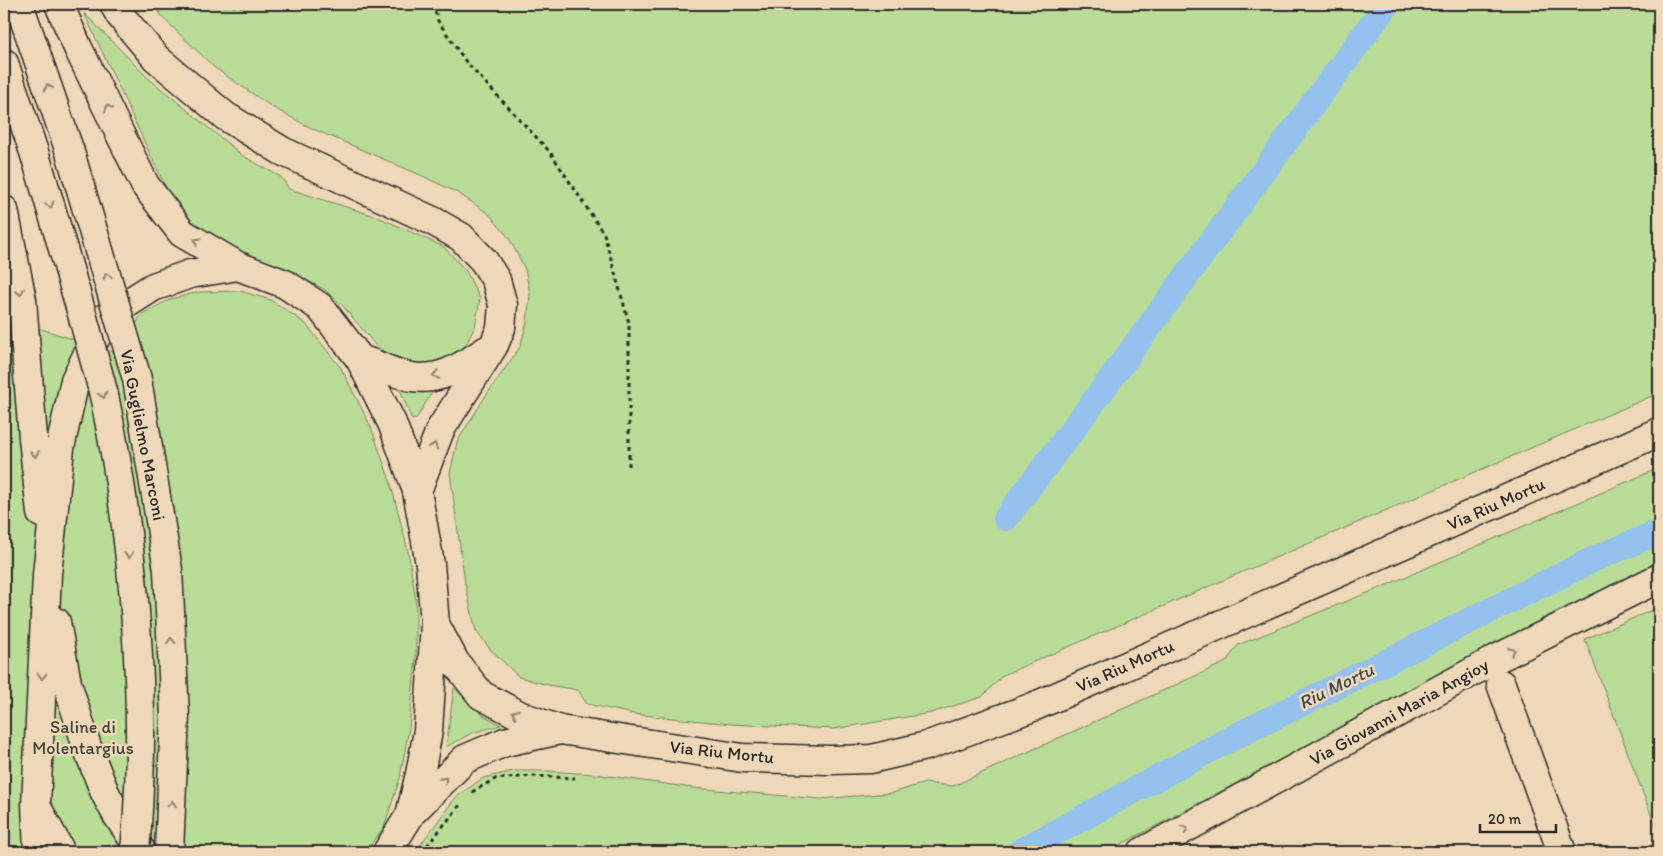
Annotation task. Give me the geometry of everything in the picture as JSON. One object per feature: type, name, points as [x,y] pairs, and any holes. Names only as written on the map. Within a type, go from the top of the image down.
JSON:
[{"type":"main road","name":"Via Guglielmo Marconi","points":[[19,4],[69,149],[137,379],[168,570],[175,716],[169,852]]},
{"type":"main road","points":[[59,4],[78,48],[145,185],[182,233],[238,266],[285,284],[320,307],[360,359],[392,423],[417,491],[430,564],[435,624],[428,731],[410,814],[387,852]]},
{"type":"main road","points":[[114,4],[120,16],[156,58],[225,116],[282,151],[433,221],[461,237],[484,261],[496,280],[503,305],[501,328],[494,345],[440,430],[417,491]]},
{"type":"main road","name":"Via Guglielmo Marconi","points":[[4,63],[36,158],[72,278],[106,404],[122,498],[136,640],[139,774],[135,852]]},
{"type":"main road","points":[[4,210],[22,300],[33,438],[47,575],[67,683],[87,747],[105,793],[117,815],[142,852]]},
{"type":"main road","points":[[38,852],[36,805],[47,575],[60,448],[75,380],[106,317],[153,287],[190,274],[238,266]]},
{"type":"main road","points":[[360,359],[412,377],[438,377],[460,368],[494,345]]},
{"type":"main road","name":"Via Riu Mortu","points":[[435,624],[454,662],[481,695],[521,716],[560,730],[743,758],[870,759],[926,746],[1033,706],[1659,432]]},
{"type":"main road","name":"Via Giovanni Maria Angioy","points":[[1142,852],[1496,659],[1659,578]]},
{"type":"main road","points":[[1501,684],[1562,852]]},
{"type":"main road","name":"Via Riu Mortu","points":[[410,814],[465,759],[505,742],[560,730]]},
{"type":"main road","points":[[36,805],[61,852]]},
{"type":"path","points":[[216,4],[241,6],[250,4]]},
{"type":"path","points":[[433,4],[438,21],[466,62],[550,152],[604,234],[629,322],[629,470]]},
{"type":"path","points":[[468,794],[495,778],[531,776],[574,778]]},
{"type":"path","points":[[422,852],[462,802]]},
{"type":"green space","points":[[153,4],[1659,4],[1659,393],[1003,675],[982,697],[931,713],[834,729],[731,724],[633,714],[587,704],[578,690],[548,685],[519,677],[491,650],[476,631],[465,583],[450,473],[457,442],[485,397],[520,347],[527,322],[530,294],[525,269],[509,238],[489,214],[458,193],[311,128],[272,107],[215,68],[164,19]]},
{"type":"green space","points":[[84,13],[147,77],[243,156],[281,177],[289,189],[378,217],[444,247],[466,271],[480,299],[475,327],[464,348],[450,358],[431,365],[411,364],[398,360],[377,347],[343,306],[324,289],[223,243],[199,228],[185,215],[167,190]]},
{"type":"green space","name":"Saline di Molentargius","points":[[240,291],[271,300],[305,323],[341,368],[371,427],[390,481],[408,551],[416,601],[416,657],[409,728],[400,778],[384,827],[365,852],[176,852],[156,828],[154,852],[4,852],[4,311],[18,313],[38,328],[113,352],[115,358],[142,314],[171,299],[199,292]]},
{"type":"green space","points":[[437,384],[416,419],[412,420],[399,387]]},
{"type":"green space","points":[[1659,468],[1659,565],[1546,617],[1395,700],[1106,852],[415,852],[456,797],[483,778],[513,771],[594,774],[693,788],[821,799],[892,793],[925,783],[953,786],[1226,662],[1238,645],[1382,587]]},
{"type":"green space","points":[[1659,607],[1659,836],[1585,639]]},
{"type":"green space","points":[[454,688],[483,715],[501,725],[472,733],[446,747]]},
{"type":"waterway","points":[[1006,518],[1387,4]]},
{"type":"waterway","name":"Riu Mortu","points":[[1019,852],[1228,740],[1594,559],[1659,532]]}]
